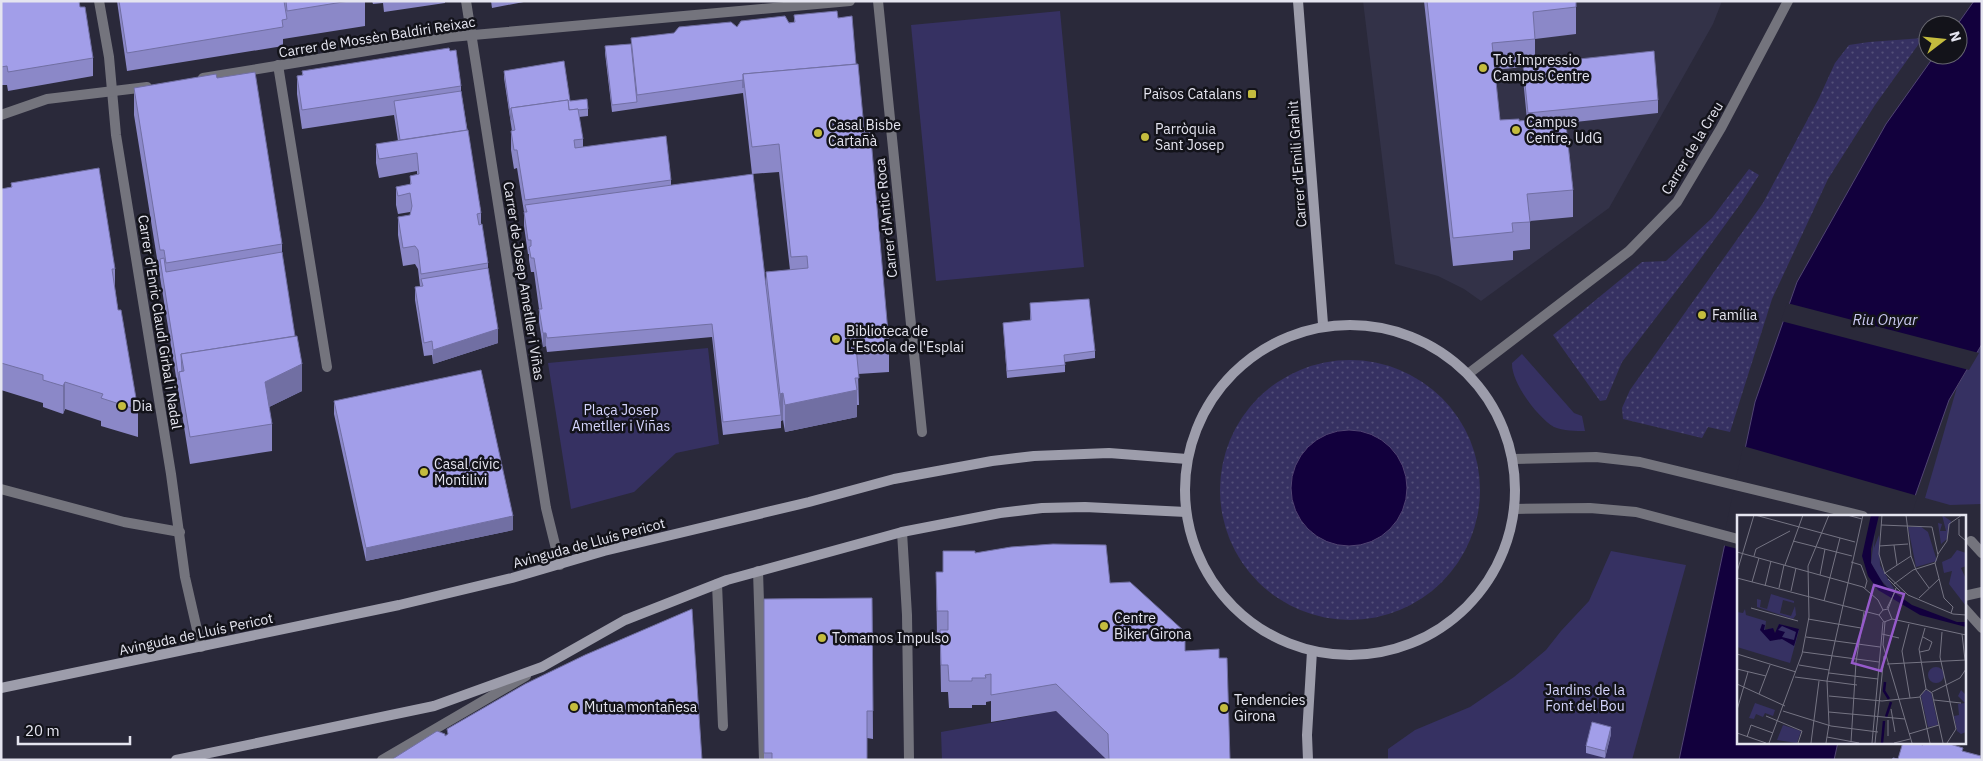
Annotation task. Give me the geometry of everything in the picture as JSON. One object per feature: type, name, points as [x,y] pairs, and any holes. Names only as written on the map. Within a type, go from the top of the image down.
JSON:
[{"type":"street","name":"Carrer d'Enric Claudi Girbal i Nadal","points":[[99,1],[108,57],[116,135],[186,577],[201,647]]},
{"type":"street","name":"Carrer de Josep Ametller i Viñas","points":[[466,1],[546,508],[560,565]]},
{"type":"street","name":"Carrer de Mossèn Baldiri Reixac","points":[[194,79],[432,39],[850,1]]},
{"type":"street","name":"Carrer d'Antic Roca","points":[[878,1],[922,432]]},
{"type":"street","name":"Carrer d'Emili Grahit","points":[[1298,1],[1323,324]]},
{"type":"street","name":"Carrer de la Creu","points":[[1468,374],[1629,250],[1677,202],[1721,128],[1788,1]]},
{"type":"street","points":[[278,66],[327,367]]},
{"type":"street","points":[[1,115],[47,99],[157,85]]},
{"type":"street","points":[[1323,324],[1357,324],[1400,332],[1418,339],[1443,353],[1468,374],[1486,396],[1498,415],[1512,459],[1515,481],[1514,509],[1506,543],[1495,569],[1476,598],[1457,617],[1426,638],[1394,650],[1356,656],[1312,651],[1281,641],[1237,612],[1222,595],[1201,563],[1186,512],[1184,485],[1187,459],[1202,415],[1221,386],[1239,366],[1264,348],[1294,333],[1323,324]]},
{"type":"street","name":"Avinguda de Lluís Pericot","points":[[1,688],[399,605],[512,578],[604,551],[809,502],[894,479],[992,461],[1034,456],[1109,453],[1187,459]]},
{"type":"street","points":[[1512,459],[1596,457],[1633,462],[1859,515]]},
{"type":"street","points":[[1,489],[124,522],[180,532]]},
{"type":"street","points":[[382,760],[625,620],[717,584],[758,571],[902,532],[1000,513],[1042,508],[1085,507],[1186,512]]},
{"type":"street","points":[[1514,509],[1590,508],[1628,511],[1737,539]]},
{"type":"street","points":[[902,532],[907,614],[909,760]]},
{"type":"street","points":[[1968,540],[1982,538]]},
{"type":"street","points":[[1968,540],[1982,553]]},
{"type":"street","points":[[758,571],[764,760]]},
{"type":"street","points":[[717,584],[723,726]]},
{"type":"street","points":[[1966,596],[1982,592]]},
{"type":"street","points":[[1966,610],[1982,628]]},
{"type":"street","points":[[1308,760],[1307,735],[1312,651]]},
{"type":"street","points":[[176,760],[434,706],[542,667]]},
{"type":"shaded area","name":"Campus Centre, UdG","points":[[1363,1],[1722,1],[1713,24],[1609,208],[1481,301],[1464,289],[1438,276],[1395,264]]},
{"type":"green space","points":[[1060,11],[1084,267],[936,281],[911,25]]},
{"type":"green space","points":[[1918,38],[1918,45],[1875,105],[1828,179],[1772,299],[1730,432],[1708,427],[1702,438],[1623,419],[1622,408],[1630,390],[1763,203],[1819,98],[1835,63],[1849,45]]},
{"type":"green space","points":[[1749,169],[1759,175],[1693,269],[1622,362],[1606,400],[1600,401],[1553,335],[1642,262],[1666,261],[1712,218]]},
{"type":"green space","points":[[1982,344],[1982,504],[1950,505],[1925,498],[1957,387]]},
{"type":"green space","name":"Plaça Josep Ametller i Viñas","points":[[708,348],[719,444],[676,453],[634,492],[571,509],[548,363]]},
{"type":"green space","points":[[1522,354],[1574,413],[1582,416],[1585,431],[1565,430],[1554,427],[1533,407],[1520,389],[1513,371],[1512,363]]},
{"type":"green space","points":[[1350,360],[1375,363],[1400,370],[1422,382],[1442,398],[1458,418],[1470,440],[1477,465],[1480,490],[1477,515],[1470,540],[1458,562],[1442,582],[1422,598],[1400,610],[1375,617],[1350,620],[1325,617],[1300,610],[1278,598],[1258,582],[1242,562],[1230,540],[1223,515],[1220,490],[1223,465],[1230,440],[1242,418],[1258,398],[1278,382],[1300,370],[1325,363]]},
{"type":"green space","name":"Jardins de la Font del Bou","points":[[1611,551],[1686,565],[1632,760],[1388,760],[1388,749],[1415,730],[1470,707],[1514,677],[1546,650],[1589,601]]},
{"type":"green space","points":[[1056,711],[1107,760],[942,760],[941,732]]},
{"type":"water","name":"Riu Onyar","points":[[1974,1],[1982,1],[1982,344],[1949,400],[1908,515],[1737,515],[1737,744],[1838,744],[1834,760],[1679,760],[1755,402],[1797,282],[1886,124],[1928,65],[1968,65],[1968,15],[1964,15]]},
{"type":"water","points":[[1349,430],[1371,435],[1390,447],[1402,466],[1407,488],[1402,510],[1390,529],[1371,541],[1349,546],[1327,541],[1308,529],[1296,510],[1291,488],[1296,466],[1308,447],[1327,435]]},
{"type":"pier","points":[[1787,303],[1979,353],[1969,370],[1781,321]]},
{"type":"pier","points":[[1743,446],[1918,496],[1911,515],[1737,515],[1737,549],[1722,545]]},
{"type":"building","points":[[1,1],[79,1],[80,7],[85,7],[93,58],[8,72],[7,66],[1,67]]},
{"type":"building","points":[[119,1],[284,1],[287,19],[282,20],[283,27],[127,53]]},
{"type":"building","points":[[286,1],[349,1],[287,11]]},
{"type":"building","points":[[1427,1],[1576,1],[1576,7],[1533,12],[1535,39],[1492,43],[1500,120],[1519,119],[1519,121],[1565,116],[1573,190],[1527,194],[1530,222],[1512,223],[1513,232],[1453,238]]},
{"type":"building","points":[[837,11],[838,18],[852,16],[856,64],[743,74],[743,80],[637,95],[631,38],[674,33],[679,27],[731,22],[737,27],[741,21],[785,16],[789,23],[795,22],[794,15]]},
{"type":"building","points":[[631,44],[637,102],[612,105],[605,46]]},
{"type":"building","points":[[449,48],[450,51],[456,50],[461,86],[302,110],[297,76],[303,75],[302,71]]},
{"type":"building","points":[[1654,51],[1658,100],[1528,113],[1523,65]]},
{"type":"building","points":[[564,61],[570,101],[587,99],[588,109],[569,110],[568,100],[511,108],[511,120],[504,71]]},
{"type":"building","points":[[858,64],[864,128],[870,127],[889,344],[856,347],[859,378],[855,378],[857,390],[785,405],[783,393],[780,394],[766,272],[808,268],[807,256],[791,257],[779,144],[752,147],[743,74]]},
{"type":"building","points":[[255,72],[282,244],[166,263],[164,250],[160,250],[134,88],[216,74],[217,78]]},
{"type":"building","points":[[461,91],[467,130],[400,140],[394,101]]},
{"type":"building","points":[[568,100],[569,110],[578,109],[583,139],[574,140],[575,148],[666,136],[671,180],[525,200],[517,150],[514,150],[511,131],[515,130],[511,108]]},
{"type":"building","points":[[468,130],[481,213],[477,214],[479,225],[482,224],[488,263],[421,274],[418,250],[415,246],[403,248],[398,217],[410,215],[412,206],[410,193],[398,196],[396,187],[411,184],[410,176],[419,174],[417,153],[379,159],[376,144]]},
{"type":"building","points":[[99,168],[115,269],[112,269],[118,310],[121,310],[138,410],[101,398],[103,394],[65,382],[63,386],[43,380],[43,375],[1,363],[1,189],[12,187],[11,183]]},
{"type":"building","points":[[753,174],[781,415],[723,422],[712,324],[547,338],[546,333],[543,333],[539,309],[542,309],[534,258],[531,258],[529,247],[531,246],[531,240],[528,240],[524,212],[527,212],[525,205]]},
{"type":"building","points":[[282,252],[295,336],[181,354],[182,371],[179,372],[179,380],[160,259],[164,258],[166,272]]},
{"type":"building","points":[[488,268],[498,329],[433,350],[432,341],[424,343],[415,287],[423,286],[421,279]]},
{"type":"building","points":[[1089,299],[1095,351],[1064,355],[1065,365],[1007,371],[1003,323],[1031,320],[1030,303]]},
{"type":"building","points":[[297,336],[302,364],[265,382],[272,424],[190,437],[179,372],[184,371],[181,354]]},
{"type":"building","name":"Casal cívic Montilivi","points":[[481,370],[513,516],[366,548],[334,401]]},
{"type":"building","points":[[1053,544],[1106,545],[1110,583],[1130,582],[1185,632],[1185,651],[1219,649],[1219,658],[1227,658],[1230,760],[1109,760],[1108,734],[1056,684],[991,695],[991,674],[985,675],[986,678],[972,678],[972,681],[949,681],[948,665],[941,665],[940,630],[948,630],[948,611],[937,611],[936,572],[943,572],[943,551],[975,551],[975,553],[1011,547]]},
{"type":"building","points":[[872,598],[873,711],[867,711],[867,760],[772,760],[772,753],[764,753],[764,599]]},
{"type":"building","points":[[692,609],[702,760],[391,760],[437,731],[445,734],[445,736],[448,734],[447,729],[525,684],[585,655]]},
{"type":"building","points":[[1592,722],[1611,727],[1605,751],[1586,746]]},
{"type":"building","points":[[1902,744],[1950,744],[1963,748],[1962,751],[1981,756],[1980,760],[1892,760],[1893,758],[1898,759]]},
{"type":"place","name":"Tot Impressio Campus Centre","points":[[1483,68]]},
{"type":"place","name":"Països Catalans","points":[[1252,94]]},
{"type":"place","name":"Campus Centre, UdG","points":[[1516,130]]},
{"type":"place","name":"Casal Bisbe Cartañà","points":[[818,133]]},
{"type":"place","name":"Parròquia Sant Josep","points":[[1145,137]]},
{"type":"place","name":"Família","points":[[1702,315]]},
{"type":"place","name":"Biblioteca de L'Escola de l'Esplai","points":[[836,339]]},
{"type":"place","name":"Dia","points":[[122,406]]},
{"type":"place","name":"Casal cívic Montilivi","points":[[424,472]]},
{"type":"place","name":"Centre Biker Girona","points":[[1104,626]]},
{"type":"place","name":"Tomamos Impulso","points":[[822,638]]},
{"type":"place","name":"Mutua montañesa","points":[[574,707]]},
{"type":"place","name":"Tendencies Girona","points":[[1224,708]]}]
